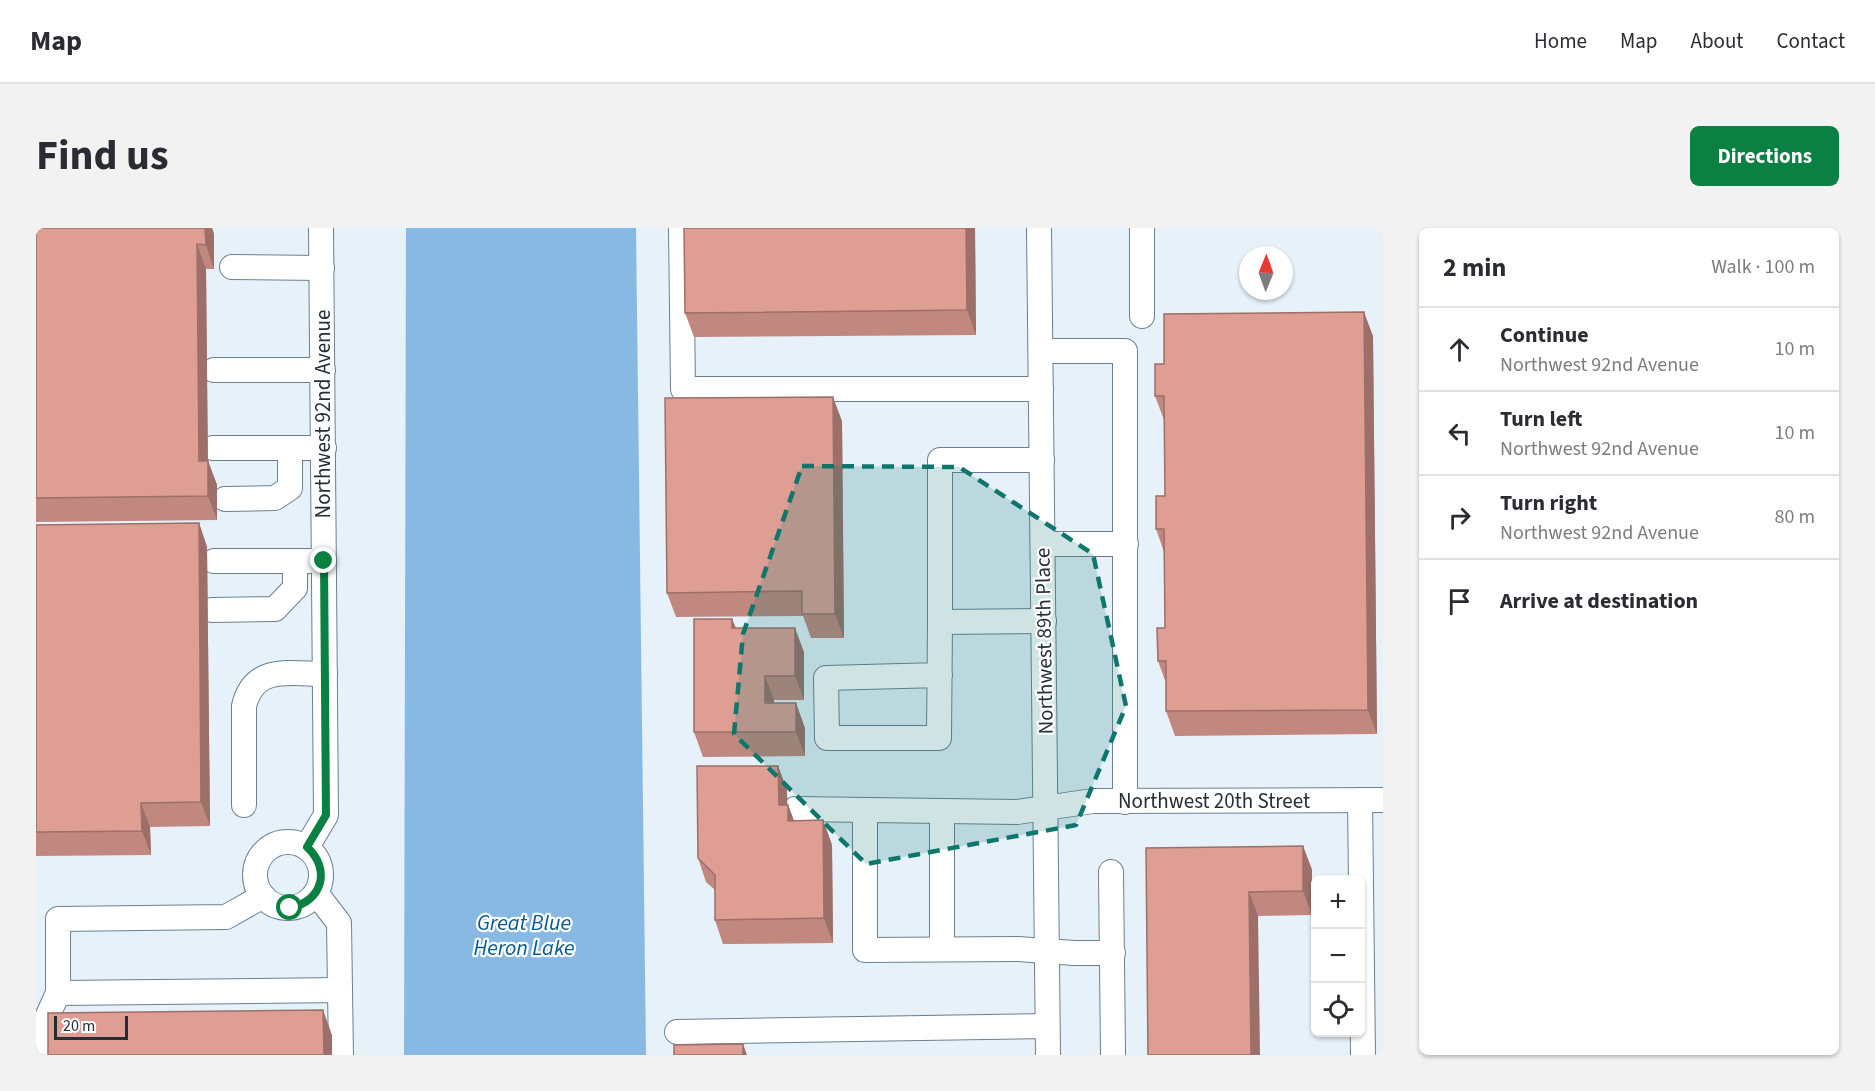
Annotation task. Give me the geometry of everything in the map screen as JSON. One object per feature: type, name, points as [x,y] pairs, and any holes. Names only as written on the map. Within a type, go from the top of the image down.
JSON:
[{"type":"street","name":"Northwest 92nd Avenue","points":[[307,847],[326,815],[321,228]]},
{"type":"street","points":[[681,228],[683,389],[1041,389]]},
{"type":"street","name":"Northwest 89th Place","points":[[1039,228],[1048,1055]]},
{"type":"street","points":[[1142,228],[1142,315]]},
{"type":"street","points":[[232,267],[322,268]]},
{"type":"street","points":[[1041,351],[1125,351],[1125,802]]},
{"type":"street","points":[[214,370],[323,370]]},
{"type":"street","points":[[213,448],[324,448]]},
{"type":"street","points":[[225,499],[275,498],[290,488],[290,448]]},
{"type":"street","points":[[940,675],[826,678],[827,738],[939,738],[940,675],[940,460],[1042,460]]},
{"type":"street","points":[[1043,544],[1126,544]]},
{"type":"street","points":[[214,561],[324,561]]},
{"type":"street","points":[[212,610],[275,609],[295,588],[296,561]]},
{"type":"street","points":[[940,622],[1044,621]]},
{"type":"street","points":[[244,805],[246,695],[254,683],[267,674],[325,674]]},
{"type":"street","points":[[1363,1055],[1371,800]]},
{"type":"street","name":"Northwest 20th Street","points":[[795,809],[942,813],[1017,812],[1093,801],[1371,800]]},
{"type":"street","points":[[865,810],[865,950],[942,949],[1113,953]]},
{"type":"street","points":[[942,813],[942,949]]},
{"type":"street","points":[[286,842],[307,847],[320,863],[321,884],[316,893],[300,906],[290,908],[270,903],[257,887],[256,867],[267,849],[286,842]]},
{"type":"street","points":[[1111,872],[1113,1055]]},
{"type":"street","points":[[316,893],[339,923],[341,1055]]},
{"type":"street","points":[[38,1055],[38,1037],[58,993],[57,919],[226,917],[263,896]]},
{"type":"street","points":[[58,993],[340,990]]},
{"type":"street","points":[[677,1032],[1047,1026]]},
{"type":"highlighted area","points":[[802,466],[959,467],[1093,554],[1126,706],[1076,825],[866,864],[734,734],[743,634]]},
{"type":"water","name":"Great Blue Heron Lake","points":[[406,228],[636,228],[646,1055],[404,1055]]},
{"type":"building","points":[[36,228],[205,228],[206,245],[197,244],[199,461],[208,461],[208,496],[36,498]]},
{"type":"building","points":[[684,228],[966,228],[967,310],[685,313]]},
{"type":"building","points":[[1364,312],[1368,710],[1166,711],[1166,661],[1158,661],[1157,628],[1165,628],[1164,529],[1156,529],[1156,496],[1165,496],[1164,396],[1155,396],[1155,364],[1164,364],[1164,314]]},
{"type":"building","points":[[833,397],[835,614],[802,614],[802,591],[667,593],[665,398]]},
{"type":"building","points":[[199,523],[201,802],[141,803],[142,831],[36,832],[36,525]]},
{"type":"building","points":[[694,619],[732,619],[732,628],[795,628],[795,676],[765,676],[765,703],[796,703],[796,732],[694,732]]},
{"type":"building","points":[[697,766],[778,766],[779,805],[788,805],[788,821],[823,820],[824,918],[715,920],[715,875],[698,858]]},
{"type":"building","points":[[1303,846],[1303,891],[1249,892],[1251,1055],[1148,1055],[1146,848]]},
{"type":"building","points":[[323,1010],[324,1055],[48,1055],[48,1013]]},
{"type":"building","points":[[743,1044],[743,1055],[674,1055],[674,1045]]},
{"type":"route","points":[[290,908],[309,901],[321,884],[322,874],[320,863],[307,847],[326,815],[324,561]]}]
